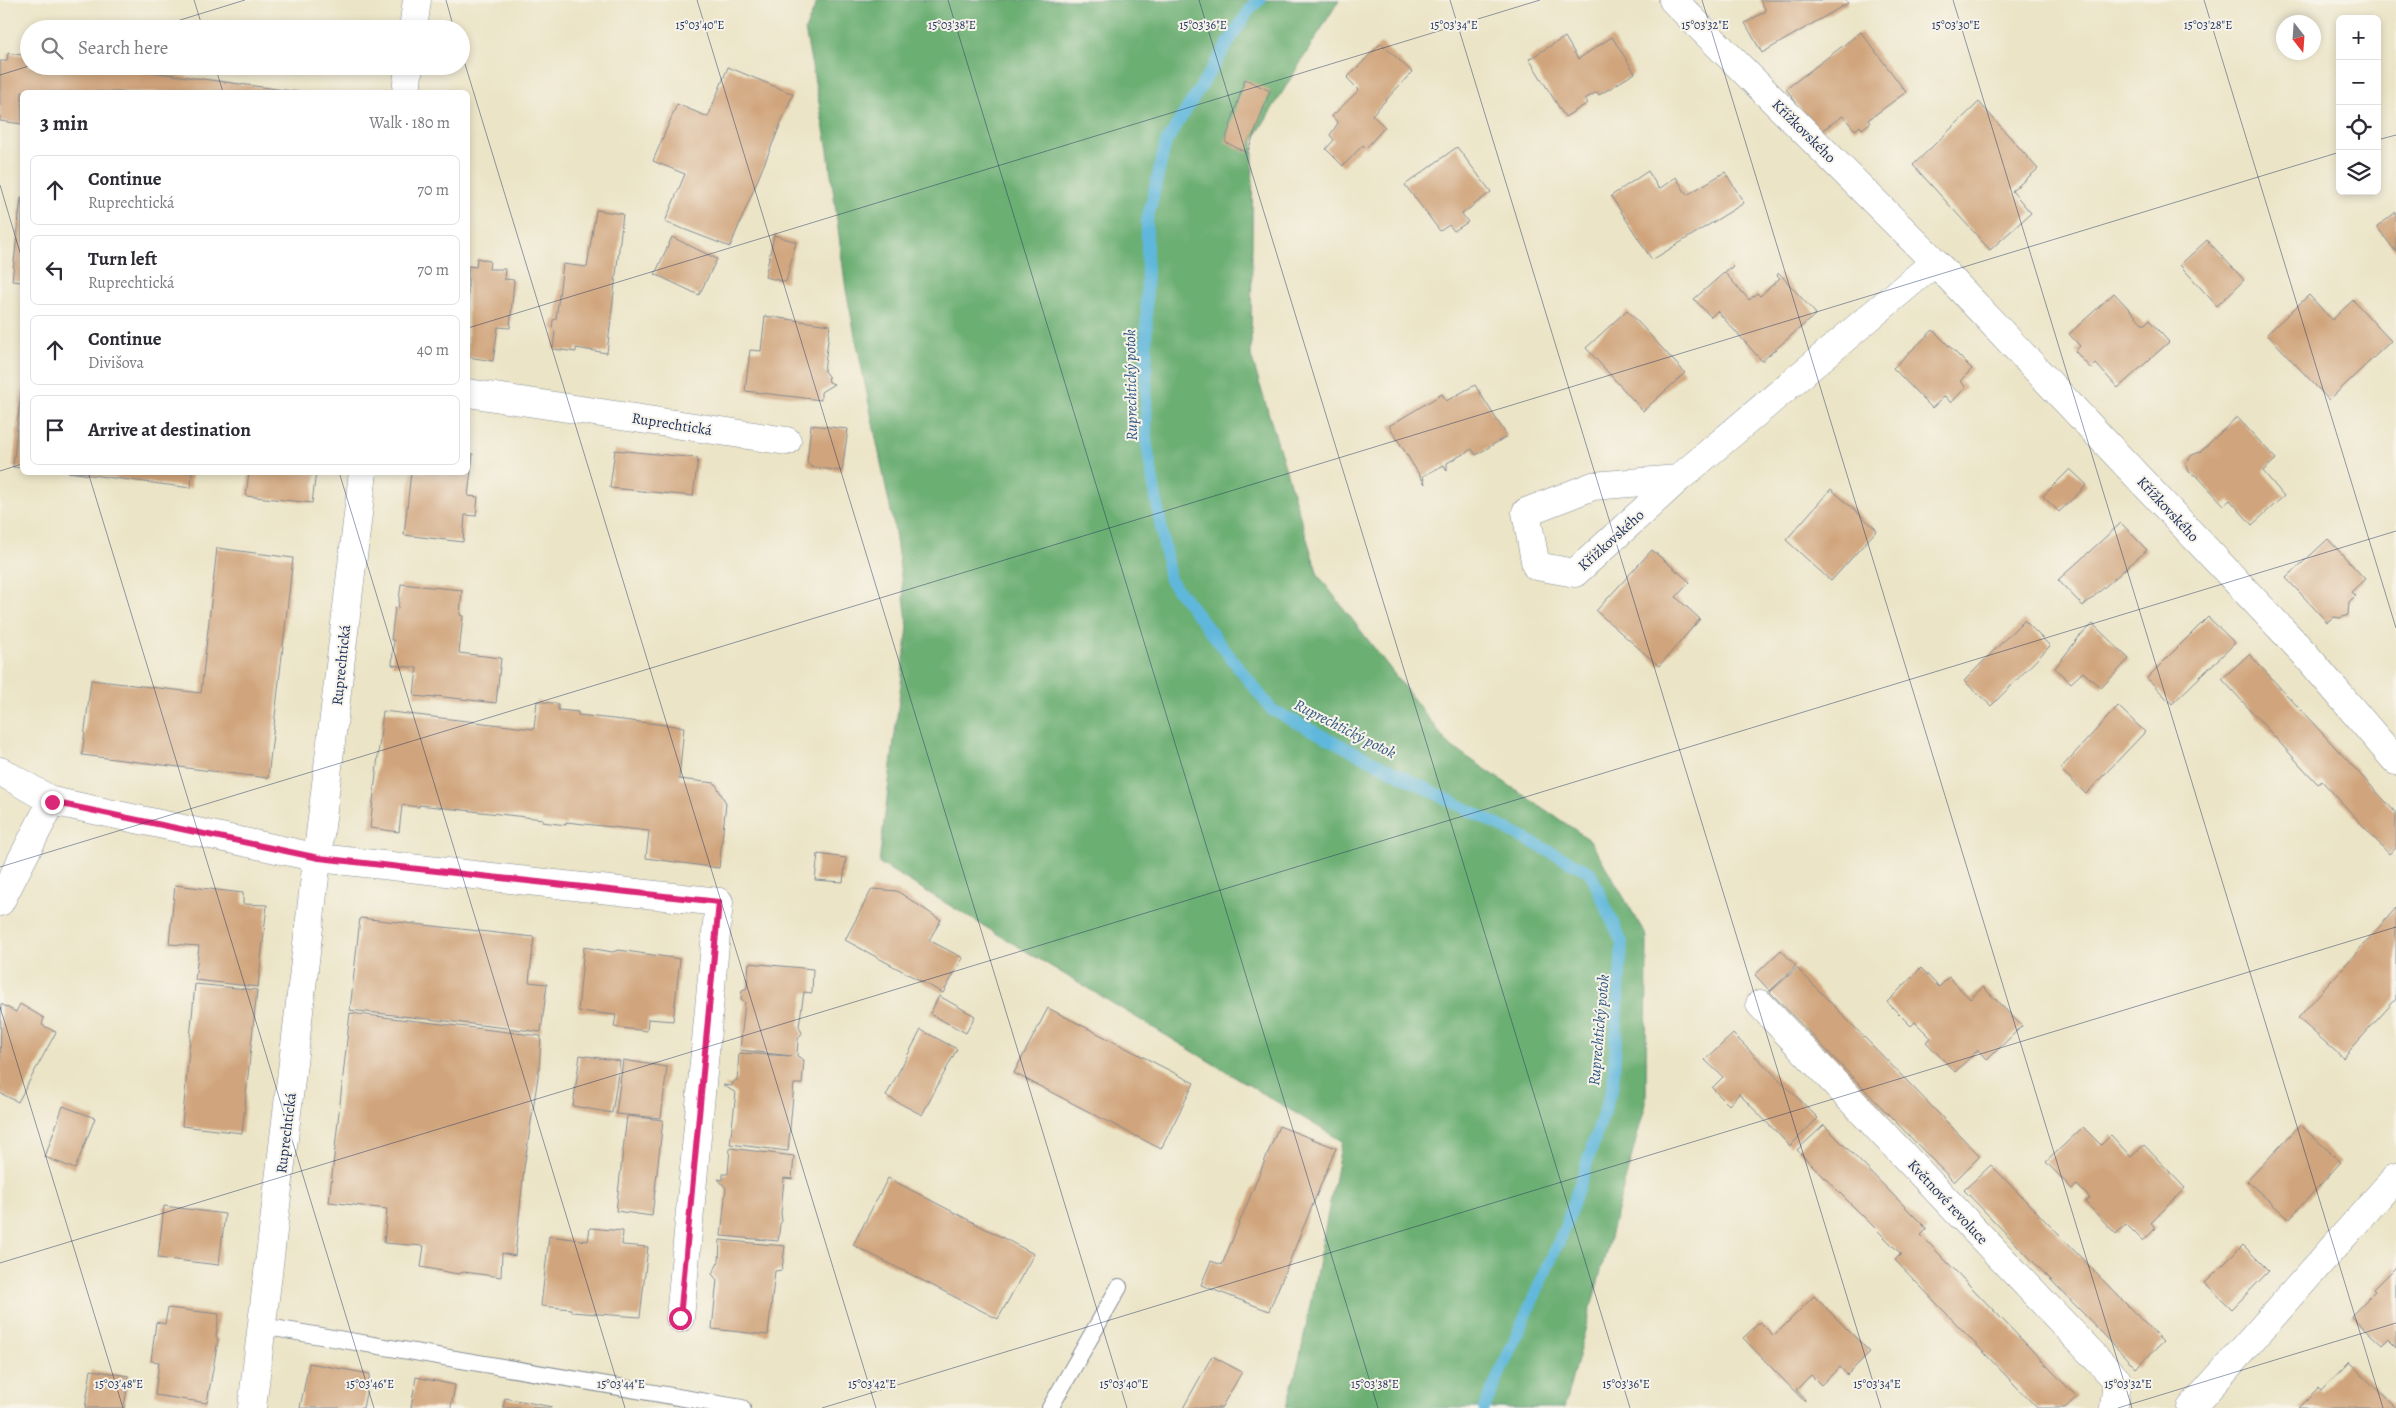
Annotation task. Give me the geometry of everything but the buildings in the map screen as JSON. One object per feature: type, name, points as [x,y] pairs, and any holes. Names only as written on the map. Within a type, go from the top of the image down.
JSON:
[{"type":"street","points":[[414,20],[416,0]]},
{"type":"street","name":"Křížkovského","points":[[1673,0],[1935,262],[2304,654],[2396,761]]},
{"type":"street","points":[[406,90],[408,75]]},
{"type":"street","name":"Křížkovského","points":[[1678,479],[1593,486],[1526,512],[1536,566],[1575,573],[1678,479],[1935,262]]},
{"type":"street","name":"Ruprechtická","points":[[470,393],[787,441]]},
{"type":"street","name":"Ruprechtická","points":[[252,1408],[319,858],[362,475]]},
{"type":"street","points":[[0,771],[52,802],[319,858],[719,902],[680,1318]]},
{"type":"street","points":[[0,902],[52,802]]},
{"type":"street","name":"Květnové revoluce","points":[[1760,1004],[2117,1380],[2114,1408]]},
{"type":"street","points":[[2191,1408],[2396,1177]]},
{"type":"lane","points":[[1050,1408],[1119,1287]]},
{"type":"lane","points":[[262,1326],[742,1408]]},
{"type":"green space","points":[[818,0],[1339,0],[1253,140],[1251,356],[1318,575],[1448,744],[1590,840],[1647,937],[1646,1103],[1564,1408],[1286,1408],[1300,1357],[1342,1141],[879,863],[908,627],[895,532],[846,290],[828,150],[805,30]]},
{"type":"waterway","name":"Ruprechtický potok","points":[[1260,0],[1251,7],[1166,142],[1147,221],[1146,440],[1170,580],[1272,710],[1590,872],[1622,943],[1613,1085],[1565,1228],[1484,1408]]},
{"type":"route","points":[[52,802],[319,858],[719,902],[680,1318]]}]
